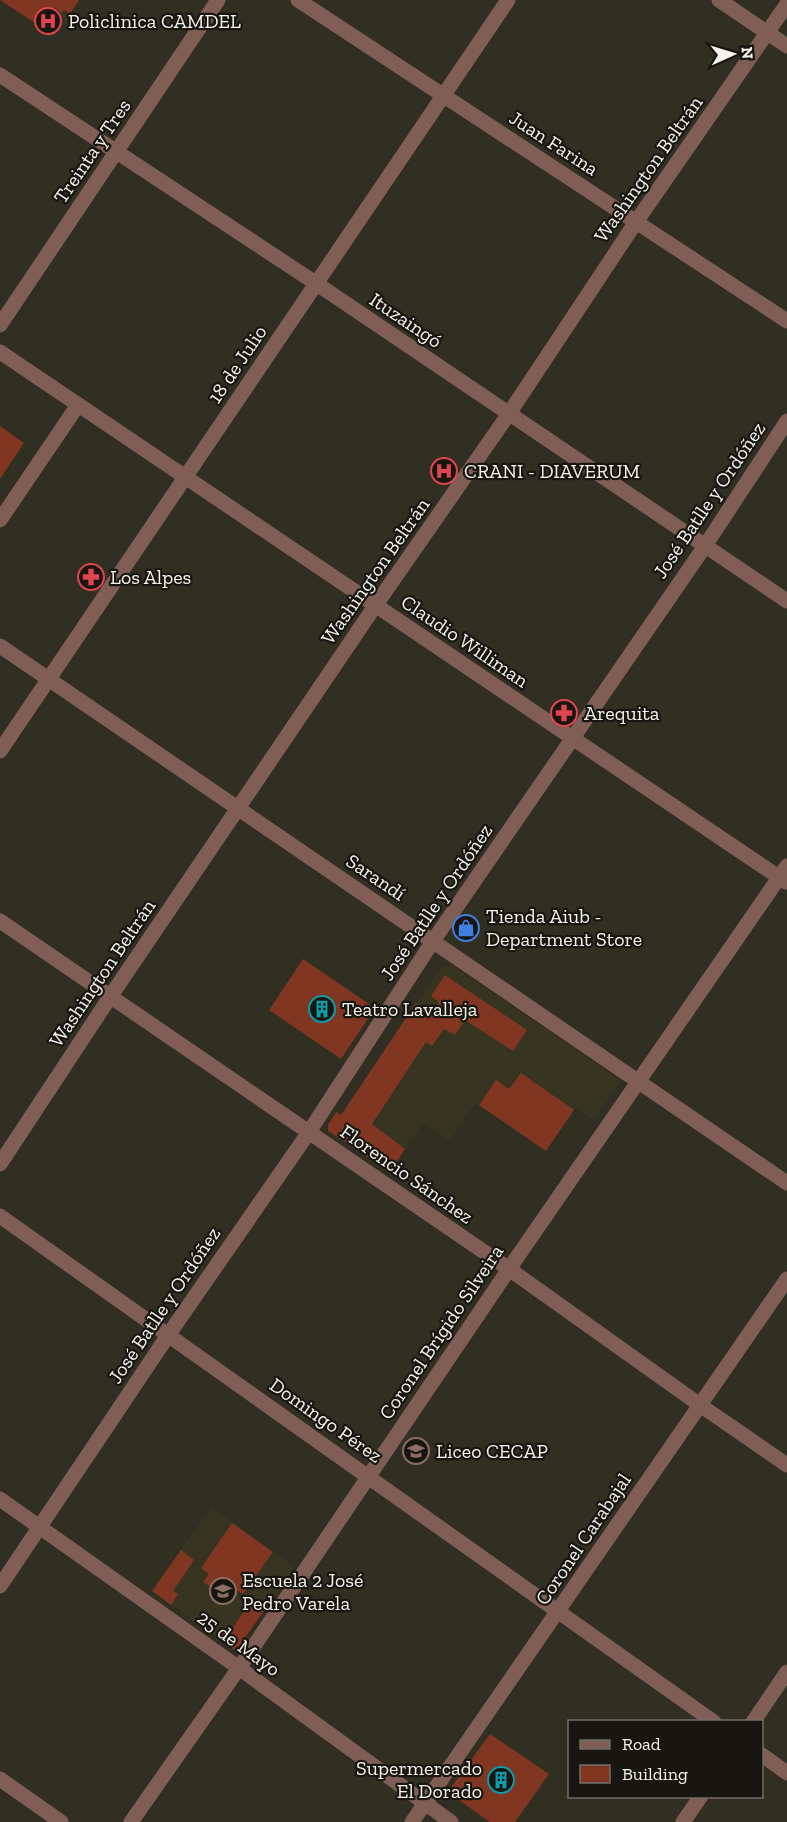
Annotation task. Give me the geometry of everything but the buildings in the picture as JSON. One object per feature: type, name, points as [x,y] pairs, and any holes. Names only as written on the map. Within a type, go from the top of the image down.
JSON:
[{"type":"street","name":"Treinta y Tres","points":[[0,325],[218,0]]},
{"type":"street","name":"Juan Farina","points":[[298,0],[787,321]]},
{"type":"street","name":"18 de Julio","points":[[0,751],[508,0]]},
{"type":"street","points":[[718,0],[787,46]]},
{"type":"street","name":"Washington Beltrán","points":[[0,1164],[110,997],[375,606],[508,415],[636,222],[787,4]]},
{"type":"street","name":"Ituzaingó","points":[[0,75],[116,154],[318,284],[508,415],[787,601]]},
{"type":"street","name":"Claudio Williman","points":[[0,352],[573,739],[784,876]]},
{"type":"street","points":[[0,520],[78,405]]},
{"type":"street","name":"José Batlle y Ordóñez","points":[[0,1586],[169,1334],[309,1132],[433,941],[705,546],[787,421]]},
{"type":"street","name":"Sarandí","points":[[0,646],[787,1183]]},
{"type":"street","name":"Coronel Brígido Silveira","points":[[131,1822],[239,1668],[638,1082],[784,876]]},
{"type":"street","name":"Florencio Sánchez","points":[[0,921],[509,1269],[787,1465]]},
{"type":"street","name":"Domingo Pérez","points":[[0,1216],[711,1720]]},
{"type":"street","name":"Coronel Carabajal","points":[[412,1822],[560,1611],[787,1279]]},
{"type":"street","name":"25 de Mayo","points":[[0,1499],[451,1822]]},
{"type":"street","points":[[754,1720],[787,1672]]},
{"type":"street","points":[[763,1756],[787,1773]]},
{"type":"street","points":[[0,1779],[61,1822]]},
{"type":"street","points":[[683,1822],[700,1798]]},
{"type":"shaded area","name":"Policlinica CAMDEL","points":[[0,0],[79,0],[55,37]]},
{"type":"shaded area","points":[[452,965],[621,1081],[594,1120],[575,1108],[546,1151],[475,1103],[450,1141],[423,1123],[390,1172],[328,1131],[328,1125],[336,1112],[341,1115],[440,968]]},
{"type":"shaded area","points":[[211,1507],[295,1567],[236,1651],[152,1591]]},
{"type":"place","name":"Policlinica CAMDEL","points":[[48,21]]},
{"type":"place","name":"CRANI - DIAVERUM","points":[[444,471]]},
{"type":"place","name":"Los Alpes","points":[[91,577]]},
{"type":"place","name":"Arequita","points":[[564,713]]},
{"type":"place","name":"Tienda Aiub - Department Store","points":[[466,928]]},
{"type":"place","name":"Teatro Lavalleja","points":[[322,1009]]},
{"type":"place","name":"Liceo CECAP","points":[[416,1451]]},
{"type":"place","name":"Escuela 2 José Pedro Varela","points":[[223,1591]]},
{"type":"place","name":"Supermercado El Dorado","points":[[501,1780]]}]
